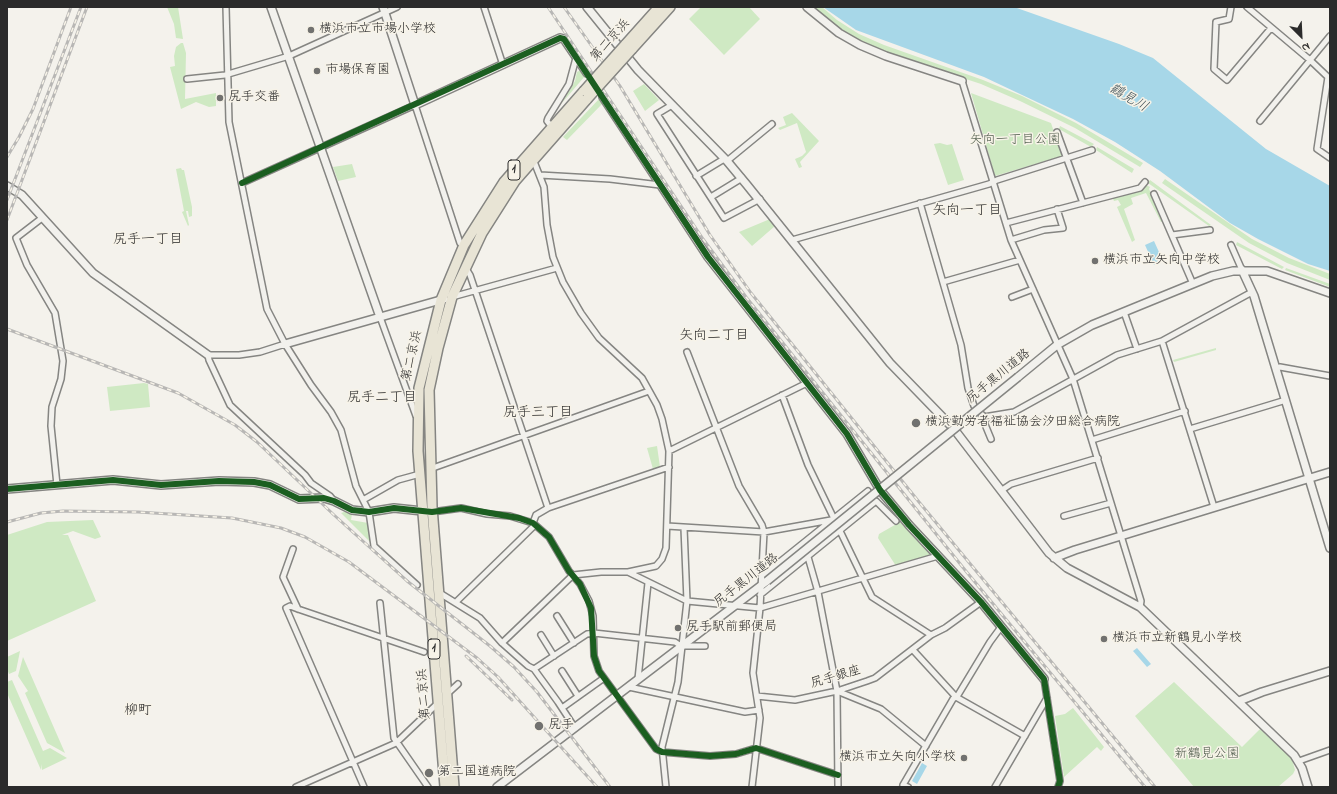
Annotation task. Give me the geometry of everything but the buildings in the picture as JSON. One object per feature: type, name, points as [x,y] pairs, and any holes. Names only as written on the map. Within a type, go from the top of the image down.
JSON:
[{"type":"highway","name":"第二京浜","points":[[445,787],[438,703],[428,512],[430,469],[429,390],[438,348],[452,297],[465,266],[499,204],[533,159],[628,47],[659,7]]},
{"type":"highway","name":"第二京浜","points":[[628,47],[670,7]]},
{"type":"highway","name":"第二京浜","points":[[454,787],[438,592],[428,512],[420,474],[418,420],[419,388],[441,300],[464,245],[504,182],[551,126],[586,95]]},
{"type":"street","points":[[226,7],[229,122],[267,309],[285,344],[339,425],[356,486],[369,512],[374,546],[417,585]]},
{"type":"street","points":[[271,7],[380,317],[418,420]]},
{"type":"street","points":[[187,79],[228,73],[289,56],[384,10],[397,7]]},
{"type":"street","points":[[484,7],[503,64]]},
{"type":"street","points":[[587,7],[638,70],[725,160],[760,199],[878,349],[907,382],[936,409],[973,452],[1054,558],[1067,568],[1140,607],[1278,737],[1299,761],[1308,787]]},
{"type":"street","points":[[807,7],[839,33],[860,45],[886,56],[962,81],[1011,240],[1073,379],[1122,536],[1141,601],[1140,607]]},
{"type":"street","points":[[1231,7],[1229,19],[1216,22],[1214,69],[1227,80],[1271,28]]},
{"type":"street","points":[[1247,7],[1329,78],[1317,149],[1330,158]]},
{"type":"street","points":[[384,10],[460,243],[464,245]]},
{"type":"street","points":[[1260,121],[1330,36]]},
{"type":"street","points":[[242,183],[560,38],[564,39],[587,73]]},
{"type":"street","points":[[551,126],[548,123],[548,118],[570,84],[576,58]]},
{"type":"street","points":[[603,97],[660,185],[722,276],[847,434],[880,490],[909,525],[981,602],[1044,679],[1060,781],[1058,787]]},
{"type":"street","points":[[672,105],[658,114],[724,218],[760,199]]},
{"type":"street","points":[[696,176],[725,160],[772,124]]},
{"type":"street","points":[[1056,132],[1083,202]]},
{"type":"street","points":[[792,240],[993,182],[1092,150]]},
{"type":"street","points":[[502,643],[574,575],[601,572],[628,572],[651,567],[659,563],[666,548],[669,451],[661,414],[642,378],[598,338],[581,313],[557,268],[547,225],[546,196],[540,175],[533,159]]},
{"type":"street","points":[[540,175],[610,179],[660,185]]},
{"type":"street","points":[[710,197],[742,178]]},
{"type":"street","points":[[1006,222],[1140,188],[1145,182]]},
{"type":"street","points":[[7,186],[22,195],[93,273],[208,355],[240,355],[260,352],[557,268]]},
{"type":"street","points":[[1154,194],[1194,284]]},
{"type":"street","points":[[920,203],[961,345],[968,388],[974,406],[984,417],[987,418],[1014,412],[1117,355],[1162,341],[1252,292]]},
{"type":"street","points":[[1011,240],[1044,230],[1063,228],[1057,209]]},
{"type":"street","points":[[42,218],[16,238],[27,265],[55,312],[63,360],[61,379],[52,407],[51,426],[57,485]]},
{"type":"street","points":[[1172,235],[1210,230]]},
{"type":"street","points":[[1231,245],[1252,292],[1330,548]]},
{"type":"street","points":[[943,282],[1020,260]]},
{"type":"street","points":[[465,266],[468,269],[548,508]]},
{"type":"street","name":"尻手黒川道路","points":[[501,786],[638,679],[760,587],[764,579],[880,490],[1058,345],[1092,325],[1212,276],[1242,270],[1267,271],[1330,293]]},
{"type":"street","points":[[1012,297],[1033,289]]},
{"type":"street","points":[[1124,312],[1137,349]]},
{"type":"street","points":[[1162,341],[1214,507]]},
{"type":"street","points":[[688,352],[739,486],[762,526],[764,532],[764,579]]},
{"type":"street","points":[[208,355],[230,405],[312,483],[330,496],[334,501]]},
{"type":"street","points":[[1276,368],[1280,367],[1330,376]]},
{"type":"street","points":[[669,451],[807,383]]},
{"type":"street","points":[[430,469],[649,390]]},
{"type":"street","points":[[782,395],[808,465],[872,597],[931,635]]},
{"type":"street","points":[[1190,429],[1286,400]]},
{"type":"street","points":[[1092,440],[1184,411]]},
{"type":"street","points":[[987,418],[984,422],[991,439]]},
{"type":"street","points":[[1002,490],[1011,484],[1098,458]]},
{"type":"street","points":[[456,602],[534,524],[536,515],[548,508],[669,467]]},
{"type":"street","points":[[1054,558],[1075,550],[1330,472]]},
{"type":"street","points":[[363,500],[398,480],[420,474]]},
{"type":"street","points":[[7,489],[113,480],[162,485],[219,481],[254,482],[270,485],[299,499],[324,498],[352,510],[369,512],[394,508],[428,512],[461,508],[487,514],[510,516],[534,524],[549,537],[580,584],[589,601],[593,616],[595,662],[616,696],[656,749],[662,752],[725,756],[747,752],[756,748],[765,749],[838,775]]},
{"type":"street","points":[[764,579],[804,543],[868,491]]},
{"type":"street","points":[[760,595],[876,501],[896,521]]},
{"type":"street","points":[[1064,516],[1111,503]]},
{"type":"street","points":[[667,526],[764,532],[833,519]]},
{"type":"street","points":[[666,787],[662,752],[681,659],[681,646],[687,601],[684,528]]},
{"type":"street","points":[[804,543],[818,592],[836,691],[838,787]]},
{"type":"street","points":[[293,548],[283,578],[298,608]]},
{"type":"street","points":[[628,572],[687,601],[760,608],[938,556]]},
{"type":"street","points":[[638,679],[641,638],[648,583]]},
{"type":"street","points":[[752,787],[760,718],[753,674],[760,608],[760,587]]},
{"type":"street","points":[[438,592],[480,618],[502,643],[528,666],[534,669],[575,728]]},
{"type":"street","name":"尻手銀座","points":[[757,696],[795,700],[836,691],[875,678],[931,635],[945,628],[981,602]]},
{"type":"street","points":[[380,603],[382,637],[394,738],[396,743],[428,787]]},
{"type":"street","points":[[364,787],[286,608],[290,606],[298,608],[424,652]]},
{"type":"street","points":[[557,616],[574,642]]},
{"type":"street","points":[[908,787],[903,784],[953,699],[956,697],[1001,627]]},
{"type":"street","points":[[534,669],[587,634],[594,633],[675,642],[681,646],[705,646]]},
{"type":"street","points":[[541,635],[554,656]]},
{"type":"street","points":[[913,650],[956,697],[1025,736]]},
{"type":"street","points":[[562,671],[578,696]]},
{"type":"street","points":[[1239,701],[1256,694],[1330,671]]},
{"type":"street","points":[[562,708],[604,678]]},
{"type":"street","points":[[446,695],[458,684]]},
{"type":"street","points":[[629,686],[745,712],[759,710]]},
{"type":"street","points":[[836,691],[881,709],[926,746]]},
{"type":"street","points":[[995,787],[1047,698]]},
{"type":"street","points":[[296,787],[396,743],[438,703]]},
{"type":"street","points":[[1299,761],[1330,750]]},
{"type":"green space","points":[[167,7],[178,7],[183,39],[176,38],[174,24]]},
{"type":"green space","points":[[701,7],[749,7],[760,19],[724,55],[689,19]]},
{"type":"green space","points":[[813,7],[822,7],[837,20],[859,34],[884,45],[983,80],[1022,96],[1076,123],[1143,163],[1140,167],[1075,128],[981,84],[881,51],[857,39],[833,24]]},
{"type":"green space","points":[[183,43],[186,53],[185,99],[216,93],[216,106],[209,107],[196,102],[181,109],[170,67],[175,66],[174,56],[176,47]]},
{"type":"green space","points":[[581,70],[585,76],[562,103],[575,81],[577,72]]},
{"type":"green space","points":[[644,84],[659,100],[645,111],[633,91]]},
{"type":"green space","name":"矢向一丁目公園","points":[[971,93],[1051,123],[1062,156],[995,176]]},
{"type":"green space","points":[[599,99],[603,103],[567,140],[563,137]]},
{"type":"green space","points":[[792,113],[819,141],[800,162],[802,167],[799,168],[795,159],[802,156],[806,152],[797,123],[780,130],[778,128],[786,125],[783,117]]},
{"type":"green space","points":[[1060,126],[1094,144],[1091,147],[1059,129]]},
{"type":"green space","points":[[940,143],[947,145],[952,144],[964,180],[948,185],[934,144]]},
{"type":"green space","points":[[1097,147],[1134,169],[1132,173],[1096,150]]},
{"type":"green space","points":[[352,164],[356,177],[338,181],[333,167]]},
{"type":"green space","points":[[181,168],[184,170],[192,207],[192,216],[189,217],[188,211],[186,211],[188,226],[182,212],[184,211],[176,169]]},
{"type":"green space","points":[[1165,179],[1252,239],[1289,258],[1330,274],[1330,280],[1287,263],[1249,243],[1162,183]]},
{"type":"green space","points":[[1150,180],[1211,225],[1209,226],[1148,183]]},
{"type":"green space","points":[[1146,185],[1150,187],[1149,189],[1164,221],[1161,222],[1146,193],[1131,198],[1133,204],[1124,209],[1135,240],[1132,242],[1117,207],[1121,205],[1118,200],[1114,201],[1112,197],[1141,190]]},
{"type":"green space","points":[[770,219],[775,226],[752,246],[739,232]]},
{"type":"green space","points":[[1237,242],[1284,267],[1282,269],[1236,245]]},
{"type":"green space","points":[[1286,268],[1330,284],[1330,287],[1285,270]]},
{"type":"green space","points":[[1216,348],[1216,350],[1174,362],[1173,360]]},
{"type":"green space","points":[[144,383],[148,384],[150,407],[110,411],[107,387]]},
{"type":"green space","points":[[657,446],[660,467],[653,469],[647,448]]},
{"type":"green space","points":[[347,511],[352,514],[351,520],[368,523],[371,543],[341,513]]},
{"type":"green space","points":[[93,520],[101,537],[95,539],[73,531],[62,535],[68,535],[96,601],[7,641],[7,535],[47,522]]},
{"type":"green space","points":[[900,522],[930,554],[930,556],[896,566],[878,538],[879,534]]},
{"type":"green space","points":[[20,651],[16,671],[9,674],[7,669],[7,657]]},
{"type":"green space","points":[[23,657],[65,753],[47,743],[25,693],[28,691],[18,676]]},
{"type":"green space","points":[[12,680],[43,751],[50,748],[67,758],[42,770],[42,764],[41,770],[7,693],[7,682]]},
{"type":"green space","name":"新鶴見公園","points":[[1174,682],[1242,747],[1260,729],[1292,759],[1295,770],[1293,774],[1278,787],[1194,787],[1135,716]]},
{"type":"green space","points":[[1073,708],[1104,747],[1101,751],[1097,747],[1064,777],[1055,716],[1065,714]]},
{"type":"water","name":"鶴見川","points":[[823,7],[1014,7],[1119,44],[1153,58],[1266,149],[1330,186],[1330,271],[1308,264],[1230,223],[1160,171],[1115,142],[1073,119],[984,77],[856,30]]},
{"type":"water","points":[[1154,241],[1163,261],[1154,265],[1145,245]]},
{"type":"water","points":[[1137,648],[1151,664],[1147,667],[1133,651]]},
{"type":"water","points":[[922,763],[927,766],[917,784],[912,781]]},
{"type":"railway","points":[[7,157],[33,109],[71,7]]},
{"type":"railway","points":[[7,200],[81,7]]},
{"type":"railway","points":[[7,220],[87,7]]},
{"type":"railway","points":[[548,7],[703,239],[746,297],[965,570],[1145,787]]},
{"type":"railway","points":[[564,7],[620,86],[710,235],[751,293],[919,502],[1155,787]]},
{"type":"railway","points":[[7,329],[178,393],[235,425],[257,442],[334,515],[407,581],[490,646],[514,667],[537,692],[610,787]]},
{"type":"railway","points":[[7,522],[41,513],[63,511],[138,512],[232,518],[281,528],[305,537],[349,562],[477,658],[498,677],[597,787]]},
{"type":"railway","points":[[466,656],[512,700]]},
{"type":"cycle path","points":[[242,183],[560,38],[564,39],[708,257],[847,434],[880,490],[909,525],[981,602],[1044,679],[1060,781],[1058,787]]},
{"type":"cycle path","points":[[7,489],[113,480],[161,485],[219,481],[254,482],[270,485],[299,499],[324,498],[352,510],[369,512],[394,508],[432,512],[461,508],[519,518],[533,523],[549,537],[569,571],[580,584],[591,608],[594,656],[599,671],[656,749],[662,752],[710,756],[736,754],[756,748],[838,775]]},
{"type":"place","name":"横浜市立市場小学校","points":[[311,30]]},
{"type":"place","name":"市場保育園","points":[[317,71]]},
{"type":"place","name":"尻手交番","points":[[220,98]]},
{"type":"place","name":"横浜市立矢向中学校","points":[[1095,261]]},
{"type":"place","name":"横浜勤労者福祉協会汐田総合病院","points":[[916,423]]},
{"type":"place","name":"尻手駅前郵便局","points":[[678,628]]},
{"type":"place","name":"横浜市立新鶴見小学校","points":[[1104,639]]},
{"type":"place","name":"尻手","points":[[539,726]]},
{"type":"place","name":"横浜市立矢向小学校","points":[[964,758]]},
{"type":"place","name":"第二国道病院","points":[[429,773]]},
{"type":"district","name":"矢向一丁目","points":[[967,212]]},
{"type":"district","name":"尻手一丁目","points":[[148,241]]},
{"type":"district","name":"矢向二丁目","points":[[714,337]]},
{"type":"district","name":"尻手二丁目","points":[[382,399]]},
{"type":"district","name":"尻手三丁目","points":[[538,414]]},
{"type":"district","name":"柳町","points":[[138,712]]}]
